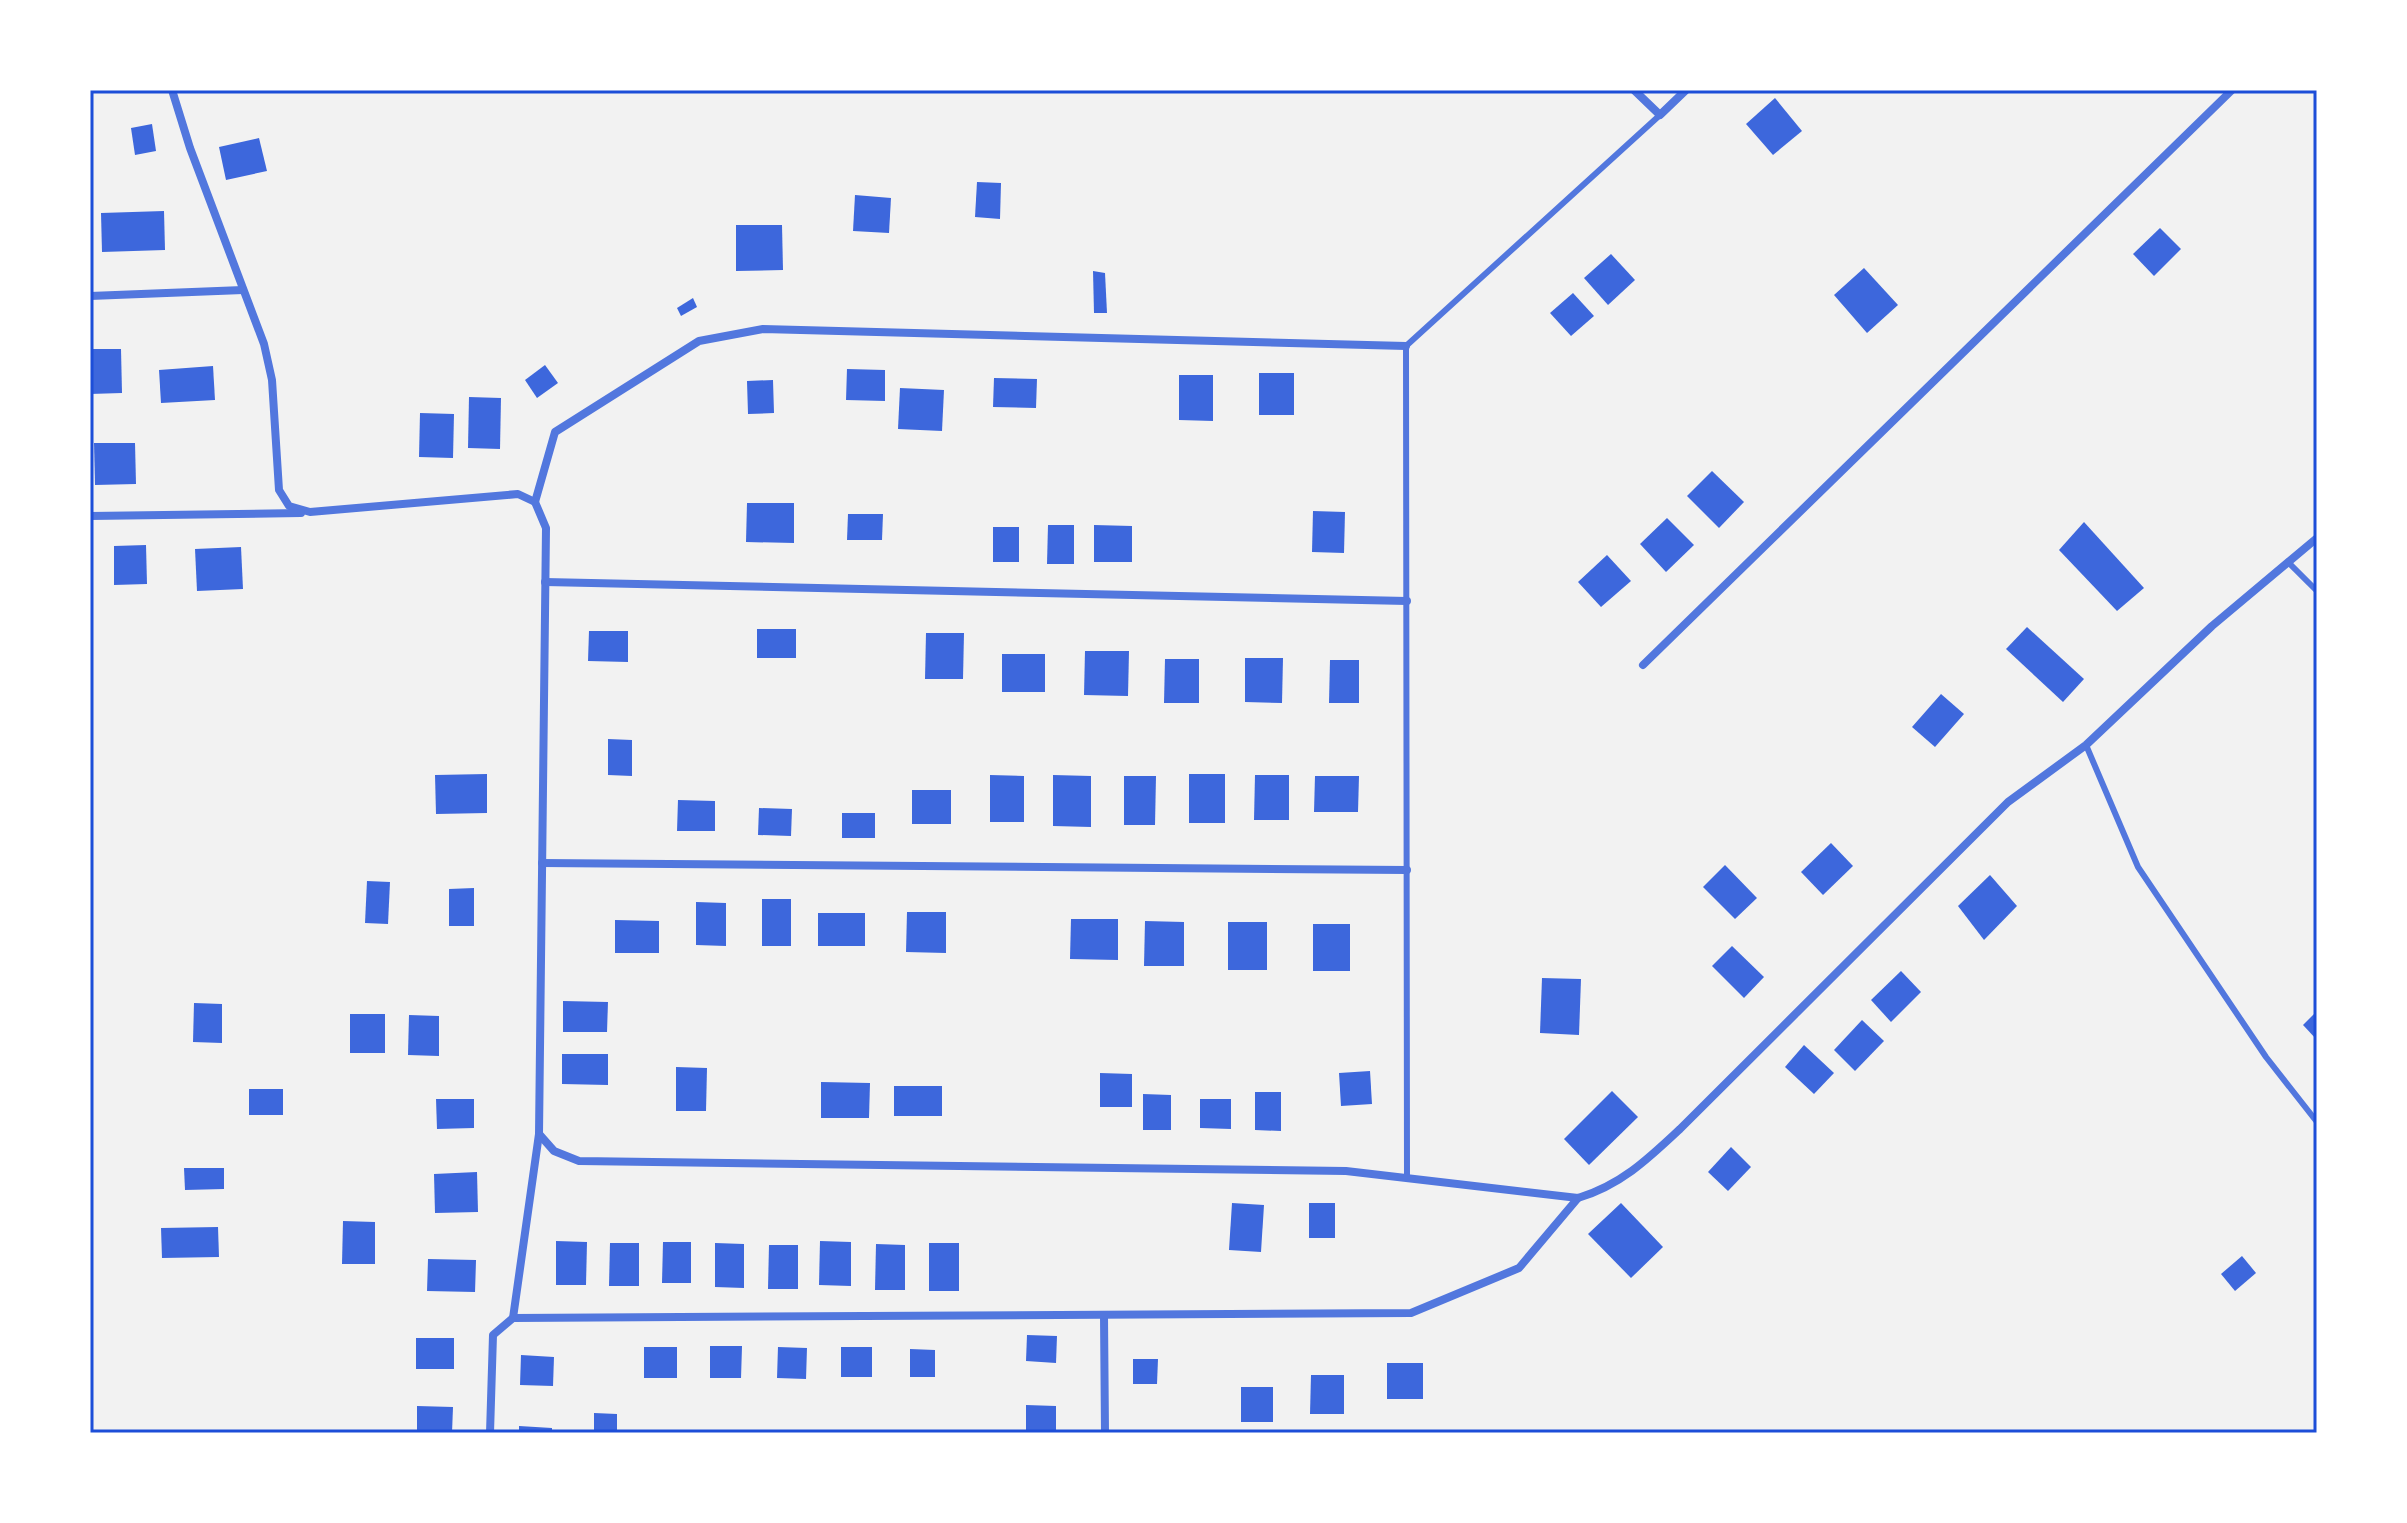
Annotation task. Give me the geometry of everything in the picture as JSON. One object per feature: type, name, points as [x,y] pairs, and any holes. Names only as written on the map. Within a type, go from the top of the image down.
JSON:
[{"type":"street","points":[[172,90],[264,344],[272,380],[279,490],[289,506],[310,512]]},
{"type":"street","points":[[1634,90],[1660,115],[1686,90]]},
{"type":"street","points":[[1643,665],[2232,90]]},
{"type":"street","points":[[90,296],[243,290]]},
{"type":"street","points":[[513,1318],[539,1134],[546,528],[535,502],[555,432],[699,341],[763,329],[1406,346]]},
{"type":"street","points":[[90,516],[310,512],[518,494],[535,502]]},
{"type":"street","points":[[539,1134],[554,1151],[579,1161],[1346,1171],[1578,1198],[1607,1190],[1637,1169],[2008,802],[2086,745],[2212,626],[2317,538]]},
{"type":"street","points":[[545,582],[1407,601]]},
{"type":"street","points":[[542,863],[1407,870]]},
{"type":"street","points":[[490,1433],[493,1335],[513,1318],[1411,1313],[1519,1268],[1578,1198]]},
{"type":"street","points":[[1104,1316],[1105,1433]]},
{"type":"lane","points":[[1407,1178],[1406,346],[1660,115]]},
{"type":"lane","points":[[2288,562],[2317,591]]},
{"type":"lane","points":[[2086,745],[2138,867],[2266,1057],[2317,1122]]},
{"type":"building","points":[[1775,98],[1802,131],[1773,155],[1746,124]]},
{"type":"building","points":[[152,124],[156,151],[135,155],[131,128]]},
{"type":"building","points":[[259,138],[267,171],[226,180],[219,147]]},
{"type":"building","points":[[977,182],[1001,183],[1000,219],[975,217]]},
{"type":"building","points":[[855,195],[891,198],[889,233],[853,231]]},
{"type":"building","points":[[164,211],[165,250],[102,252],[101,213]]},
{"type":"building","points":[[736,225],[782,225],[783,270],[736,271]]},
{"type":"building","points":[[2160,228],[2181,249],[2154,276],[2133,254]]},
{"type":"building","points":[[1611,254],[1635,280],[1608,305],[1584,278]]},
{"type":"building","points":[[1864,268],[1898,305],[1867,333],[1834,295]]},
{"type":"building","points":[[1093,271],[1105,273],[1107,313],[1094,313]]},
{"type":"building","points":[[1573,293],[1594,316],[1571,336],[1550,313]]},
{"type":"building","points":[[693,298],[697,307],[681,316],[677,308]]},
{"type":"building","points":[[90,349],[121,349],[122,393],[90,394]]},
{"type":"building","points":[[545,365],[558,383],[537,398],[525,380]]},
{"type":"building","points":[[213,366],[215,400],[161,403],[159,370]]},
{"type":"building","points":[[847,369],[885,370],[885,401],[846,400]]},
{"type":"building","points":[[1259,373],[1294,373],[1294,415],[1259,415]]},
{"type":"building","points":[[1179,375],[1213,375],[1213,421],[1179,420]]},
{"type":"building","points":[[994,378],[1037,379],[1036,408],[993,407]]},
{"type":"building","points":[[773,380],[774,413],[748,414],[747,381]]},
{"type":"building","points":[[900,388],[944,390],[942,431],[898,429]]},
{"type":"building","points":[[469,397],[501,398],[500,449],[468,448]]},
{"type":"building","points":[[420,413],[454,414],[453,458],[419,457]]},
{"type":"building","points":[[94,443],[135,443],[136,484],[95,485]]},
{"type":"building","points":[[1712,471],[1744,502],[1719,528],[1687,496]]},
{"type":"building","points":[[747,503],[794,503],[794,543],[746,542]]},
{"type":"building","points":[[1313,511],[1345,512],[1344,553],[1312,552]]},
{"type":"building","points":[[848,514],[883,514],[882,540],[847,540]]},
{"type":"building","points":[[1667,518],[1694,545],[1666,572],[1640,544]]},
{"type":"building","points":[[2084,522],[2144,588],[2117,611],[2059,550]]},
{"type":"building","points":[[1048,525],[1074,525],[1074,564],[1047,564]]},
{"type":"building","points":[[1094,525],[1132,526],[1132,562],[1094,562]]},
{"type":"building","points":[[993,527],[1019,527],[1019,562],[993,562]]},
{"type":"building","points":[[146,545],[147,584],[114,585],[114,546]]},
{"type":"building","points":[[241,547],[243,589],[197,591],[195,549]]},
{"type":"building","points":[[1607,555],[1631,581],[1601,607],[1578,582]]},
{"type":"building","points":[[2027,627],[2084,679],[2063,702],[2006,649]]},
{"type":"building","points":[[757,629],[796,629],[796,658],[757,658]]},
{"type":"building","points":[[589,631],[628,631],[628,662],[588,661]]},
{"type":"building","points":[[926,633],[964,633],[963,679],[925,679]]},
{"type":"building","points":[[1085,651],[1129,651],[1128,696],[1084,695]]},
{"type":"building","points":[[1002,654],[1045,654],[1045,692],[1002,692]]},
{"type":"building","points":[[1245,658],[1283,658],[1282,703],[1245,702]]},
{"type":"building","points":[[1165,659],[1199,659],[1199,703],[1164,703]]},
{"type":"building","points":[[1330,660],[1359,660],[1359,703],[1329,703]]},
{"type":"building","points":[[1941,694],[1964,714],[1935,747],[1912,727]]},
{"type":"building","points":[[608,739],[632,740],[632,776],[608,775]]},
{"type":"building","points":[[487,774],[487,813],[436,814],[435,775]]},
{"type":"building","points":[[1189,774],[1225,774],[1225,823],[1189,823]]},
{"type":"building","points":[[990,775],[1024,776],[1024,822],[990,822]]},
{"type":"building","points":[[1053,775],[1091,776],[1091,827],[1053,826]]},
{"type":"building","points":[[1255,775],[1289,775],[1289,820],[1254,820]]},
{"type":"building","points":[[1124,776],[1156,776],[1155,825],[1124,825]]},
{"type":"building","points":[[1315,776],[1359,776],[1358,812],[1314,812]]},
{"type":"building","points":[[912,790],[951,790],[951,824],[912,824]]},
{"type":"building","points":[[678,800],[715,801],[715,831],[677,831]]},
{"type":"building","points":[[759,808],[792,809],[791,836],[758,835]]},
{"type":"building","points":[[842,813],[875,813],[875,838],[842,838]]},
{"type":"building","points":[[1831,843],[1853,866],[1823,895],[1801,872]]},
{"type":"building","points":[[1725,865],[1757,898],[1735,919],[1703,887]]},
{"type":"building","points":[[1990,875],[2017,906],[1984,940],[1958,906]]},
{"type":"building","points":[[367,881],[390,882],[388,924],[365,923]]},
{"type":"building","points":[[474,888],[474,926],[449,926],[449,889]]},
{"type":"building","points":[[762,899],[791,899],[791,946],[762,946]]},
{"type":"building","points":[[696,902],[726,903],[726,946],[696,945]]},
{"type":"building","points":[[907,912],[946,912],[946,953],[906,952]]},
{"type":"building","points":[[818,913],[865,913],[865,946],[818,946]]},
{"type":"building","points":[[1071,919],[1118,919],[1118,960],[1070,959]]},
{"type":"building","points":[[615,920],[659,921],[659,953],[615,953]]},
{"type":"building","points":[[1145,921],[1184,922],[1184,966],[1144,966]]},
{"type":"building","points":[[1228,922],[1267,922],[1267,970],[1228,970]]},
{"type":"building","points":[[1313,924],[1350,924],[1350,971],[1313,971]]},
{"type":"building","points":[[1732,946],[1764,977],[1744,998],[1712,966]]},
{"type":"building","points":[[1901,971],[1921,992],[1891,1022],[1871,1000]]},
{"type":"building","points":[[1542,978],[1581,979],[1579,1035],[1540,1033]]},
{"type":"building","points":[[563,1001],[608,1002],[607,1032],[563,1032]]},
{"type":"building","points":[[194,1003],[222,1004],[222,1043],[193,1042]]},
{"type":"building","points":[[2317,1011],[2317,1040],[2303,1025]]},
{"type":"building","points":[[350,1014],[385,1014],[385,1053],[350,1053]]},
{"type":"building","points":[[409,1015],[439,1016],[439,1056],[408,1055]]},
{"type":"building","points":[[1862,1020],[1884,1041],[1855,1071],[1834,1050]]},
{"type":"building","points":[[1804,1045],[1834,1073],[1814,1094],[1785,1067]]},
{"type":"building","points":[[562,1054],[608,1054],[608,1085],[562,1084]]},
{"type":"building","points":[[676,1067],[707,1068],[706,1111],[676,1111]]},
{"type":"building","points":[[1370,1071],[1372,1104],[1341,1106],[1339,1073]]},
{"type":"building","points":[[1100,1073],[1132,1074],[1132,1107],[1100,1107]]},
{"type":"building","points":[[821,1082],[870,1083],[869,1118],[821,1118]]},
{"type":"building","points":[[894,1086],[942,1086],[942,1116],[894,1116]]},
{"type":"building","points":[[249,1089],[283,1089],[283,1115],[249,1115]]},
{"type":"building","points":[[1612,1091],[1638,1117],[1589,1165],[1564,1139]]},
{"type":"building","points":[[1255,1092],[1281,1092],[1281,1131],[1255,1130]]},
{"type":"building","points":[[1143,1094],[1171,1095],[1171,1130],[1143,1130]]},
{"type":"building","points":[[436,1099],[474,1099],[474,1128],[437,1129]]},
{"type":"building","points":[[1200,1099],[1231,1099],[1231,1129],[1200,1128]]},
{"type":"building","points":[[1731,1147],[1751,1167],[1728,1191],[1708,1172]]},
{"type":"building","points":[[184,1168],[224,1168],[224,1189],[185,1190]]},
{"type":"building","points":[[477,1172],[478,1212],[435,1213],[434,1174]]},
{"type":"building","points":[[1232,1203],[1264,1205],[1261,1252],[1229,1250]]},
{"type":"building","points":[[1309,1203],[1335,1203],[1335,1238],[1309,1238]]},
{"type":"building","points":[[1621,1203],[1663,1247],[1631,1278],[1588,1234]]},
{"type":"building","points":[[343,1221],[375,1222],[375,1264],[342,1264]]},
{"type":"building","points":[[218,1227],[219,1257],[162,1258],[161,1228]]},
{"type":"building","points":[[556,1241],[587,1242],[586,1285],[556,1285]]},
{"type":"building","points":[[820,1241],[851,1242],[851,1286],[819,1285]]},
{"type":"building","points":[[663,1242],[691,1242],[691,1283],[662,1283]]},
{"type":"building","points":[[610,1243],[639,1243],[639,1286],[609,1286]]},
{"type":"building","points":[[715,1243],[744,1244],[744,1288],[715,1287]]},
{"type":"building","points":[[929,1243],[959,1243],[959,1291],[929,1291]]},
{"type":"building","points":[[876,1244],[905,1245],[905,1290],[875,1290]]},
{"type":"building","points":[[769,1245],[798,1245],[798,1289],[768,1289]]},
{"type":"building","points":[[2242,1256],[2256,1273],[2235,1291],[2221,1274]]},
{"type":"building","points":[[428,1259],[476,1260],[475,1292],[427,1291]]},
{"type":"building","points":[[1027,1335],[1057,1336],[1056,1363],[1026,1361]]},
{"type":"building","points":[[416,1338],[454,1338],[454,1369],[416,1369]]},
{"type":"building","points":[[710,1346],[742,1346],[741,1378],[710,1378]]},
{"type":"building","points":[[644,1347],[677,1347],[677,1378],[644,1378]]},
{"type":"building","points":[[778,1347],[807,1348],[806,1379],[777,1378]]},
{"type":"building","points":[[841,1347],[872,1347],[872,1377],[841,1377]]},
{"type":"building","points":[[910,1349],[935,1350],[935,1377],[910,1377]]},
{"type":"building","points":[[521,1355],[554,1357],[553,1386],[520,1385]]},
{"type":"building","points":[[1133,1359],[1158,1359],[1157,1384],[1133,1384]]},
{"type":"building","points":[[1387,1363],[1423,1363],[1423,1399],[1387,1399]]},
{"type":"building","points":[[1311,1375],[1344,1375],[1344,1414],[1310,1414]]},
{"type":"building","points":[[1241,1387],[1273,1387],[1273,1422],[1241,1422]]},
{"type":"building","points":[[1026,1405],[1056,1406],[1056,1432],[1026,1431]]},
{"type":"building","points":[[417,1406],[453,1407],[452,1433],[417,1433]]},
{"type":"building","points":[[594,1413],[617,1414],[617,1433],[594,1433]]},
{"type":"building","points":[[519,1426],[552,1428],[552,1433],[519,1433]]}]
